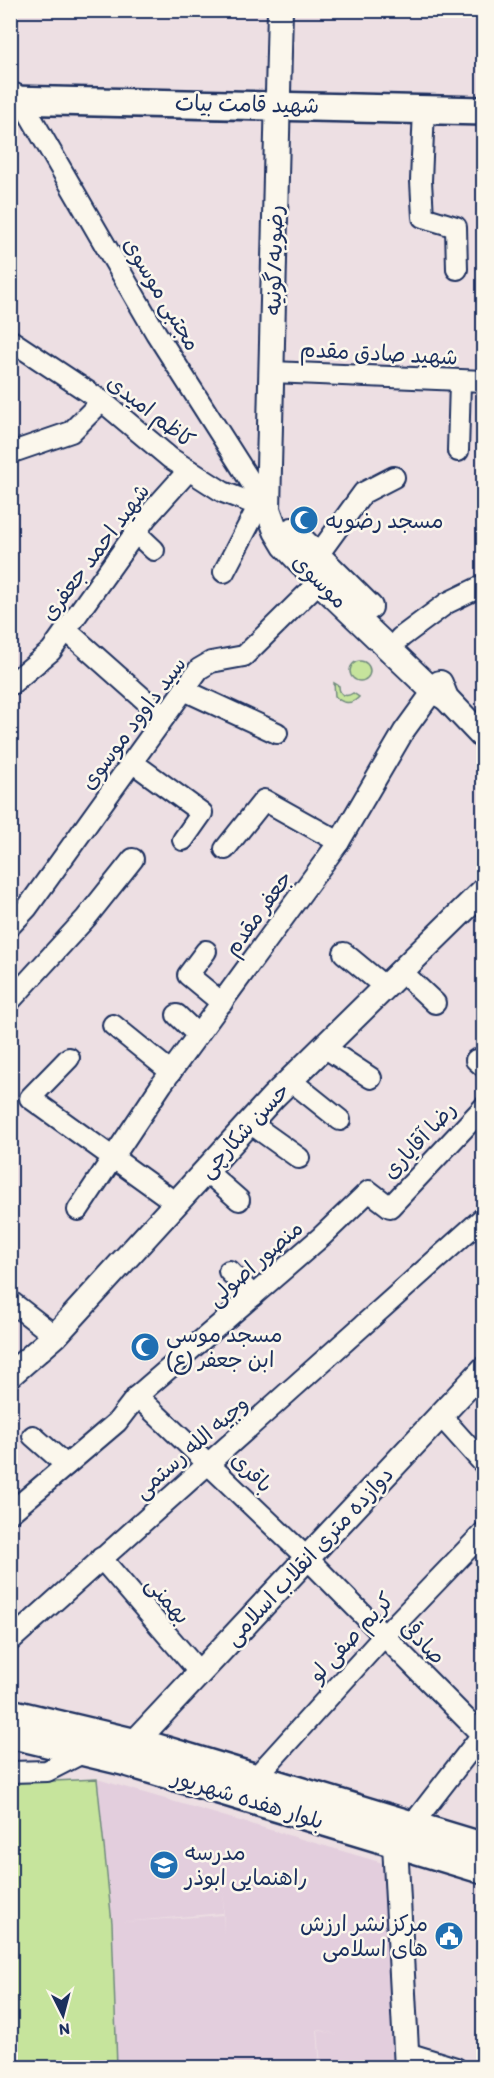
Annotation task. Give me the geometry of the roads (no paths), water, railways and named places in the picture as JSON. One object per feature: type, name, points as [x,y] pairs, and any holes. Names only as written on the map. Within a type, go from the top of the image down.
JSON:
[{"type":"main road","name":"شهید قامت بیات","points":[[14,96],[483,111]]},
{"type":"main road","name":"بلوار هفده شهریور","points":[[10,1713],[135,1742],[256,1777],[404,1834],[483,1870]]},
{"type":"main road","name":"بلوار هفده شهریور","points":[[10,1734],[123,1761],[239,1795],[404,1834],[483,1846]]},
{"type":"street","name":"رضویه/گونیه","points":[[263,507],[272,372],[280,10]]},
{"type":"street","name":"مجتبی موسوی","points":[[14,96],[263,507]]},
{"type":"street","points":[[424,109],[421,181],[423,217],[456,227],[457,269]]},
{"type":"street","name":"کاظم امیدی","points":[[10,340],[102,401],[170,458],[223,492],[263,507]]},
{"type":"street","name":"شهید صادق مقدم","points":[[272,372],[460,382],[483,381]]},
{"type":"street","points":[[458,451],[460,382]]},
{"type":"street","points":[[10,453],[71,432],[102,401]]},
{"type":"street","name":"شهید احمد جعفری","points":[[10,684],[51,651],[146,518],[189,470]]},
{"type":"street","points":[[318,555],[363,493],[394,477]]},
{"type":"street","name":"موسوی","points":[[263,507],[318,555],[438,678],[440,694]]},
{"type":"street","name":"موسوی","points":[[263,507],[285,546],[483,738]]},
{"type":"street","points":[[224,572],[263,507]]},
{"type":"street","points":[[136,533],[154,550]]},
{"type":"street","name":"سید داوود موسوی","points":[[10,926],[27,908],[199,669],[211,662],[244,656],[320,582]]},
{"type":"street","points":[[400,638],[447,603],[483,585]]},
{"type":"street","points":[[66,630],[164,717]]},
{"type":"street","points":[[184,690],[277,733]]},
{"type":"street","name":"جعفر مقدم","points":[[78,1210],[171,1071],[339,842],[404,731],[440,694]]},
{"type":"street","points":[[132,762],[202,813],[183,840]]},
{"type":"street","points":[[225,849],[264,800],[339,842]]},
{"type":"street","points":[[10,1001],[86,918],[133,859]]},
{"type":"street","name":"حسن شکارچی","points":[[10,1375],[55,1336],[290,1080],[393,979],[480,900]]},
{"type":"street","points":[[206,951],[188,975],[222,1003]]},
{"type":"street","points":[[344,952],[435,1003]]},
{"type":"street","points":[[177,1015],[198,1035]]},
{"type":"street","points":[[113,1025],[171,1071]]},
{"type":"street","points":[[324,1047],[371,1078]]},
{"type":"street","points":[[69,1058],[30,1098],[176,1203]]},
{"type":"street","points":[[290,1080],[340,1120]]},
{"type":"street","name":"رضا آقایاری","points":[[369,1191],[390,1207],[483,1108]]},
{"type":"street","points":[[250,1123],[299,1158]]},
{"type":"street","points":[[206,1171],[239,1200]]},
{"type":"street","name":"منصور اصولی","points":[[10,1514],[117,1422],[137,1396],[321,1237],[369,1191]]},
{"type":"street","name":"وجیه الله رستمی","points":[[10,1641],[483,1216]]},
{"type":"street","points":[[229,1271],[253,1296]]},
{"type":"street","points":[[10,1301],[55,1336]]},
{"type":"street","name":"دوازده متری انقلاب اسلامی","points":[[135,1742],[483,1369]]},
{"type":"street","name":"باقری","points":[[137,1396],[307,1558]]},
{"type":"street","points":[[440,1416],[483,1464]]},
{"type":"street","points":[[33,1436],[66,1465]]},
{"type":"street","name":"کریم صفی لو","points":[[256,1777],[383,1637],[483,1532]]},
{"type":"street","name":"بهمنی","points":[[101,1558],[200,1673]]},
{"type":"street","name":"صادقی","points":[[307,1558],[383,1637],[482,1733]]},
{"type":"street","points":[[456,2067],[407,2060],[404,1834],[482,1733]]},
{"type":"street","points":[[10,1772],[47,1770],[84,1752]]},
{"type":"place","name":"مسجد رضویه","points":[[304,520]]},
{"type":"place","name":"مسجد موسی ابن جعفر (ع)","points":[[145,1347]]},
{"type":"place","name":"مدرسه راهنمایی ابوذر","points":[[164,1865]]},
{"type":"place","name":"مرکز نشر ارزش های اسلامی","points":[[449,1936]]}]
